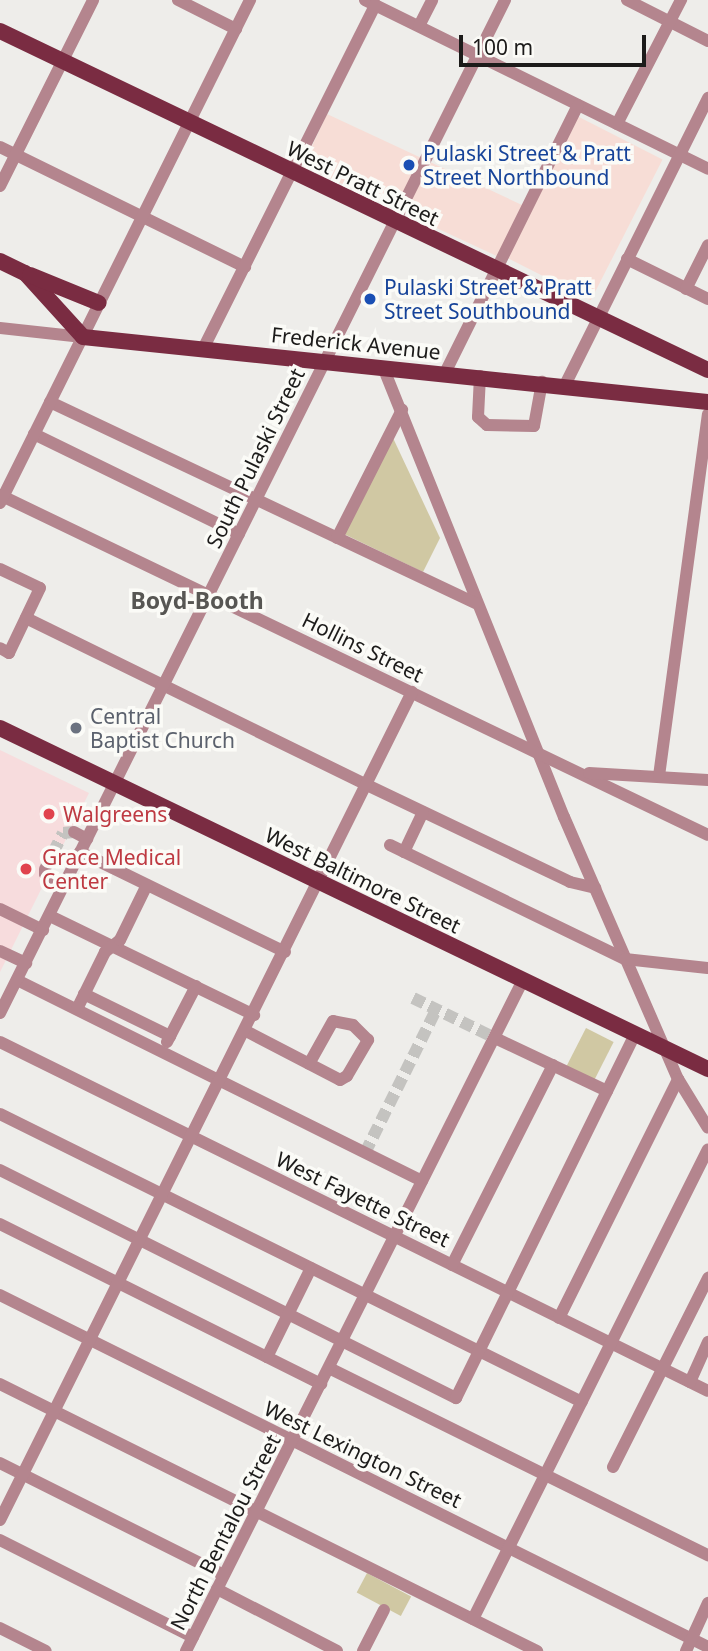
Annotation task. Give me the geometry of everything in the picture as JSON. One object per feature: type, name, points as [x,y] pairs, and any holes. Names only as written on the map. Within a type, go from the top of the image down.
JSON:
[{"type":"main road","name":"West Pratt Street","points":[[0,31],[394,222],[708,369]]},
{"type":"main road","points":[[0,261],[100,303]]},
{"type":"main road","points":[[25,273],[83,337]]},
{"type":"main road","name":"Frederick Avenue","points":[[83,337],[542,382],[708,402]]},
{"type":"main road","name":"West Baltimore Street","points":[[0,727],[708,1069]]},
{"type":"street","points":[[0,186],[93,0]]},
{"type":"street","points":[[178,0],[236,29]]},
{"type":"street","points":[[1,498],[250,0]]},
{"type":"street","points":[[419,26],[432,0]]},
{"type":"street","name":"South Pulaski Street","points":[[0,1013],[505,0]]},
{"type":"street","points":[[627,0],[708,41]]},
{"type":"street","points":[[617,124],[667,21],[681,0]]},
{"type":"street","points":[[203,349],[293,173],[370,3],[708,169]]},
{"type":"street","points":[[565,385],[708,98]]},
{"type":"street","points":[[445,373],[578,105]]},
{"type":"street","points":[[0,147],[245,267]]},
{"type":"street","points":[[686,289],[708,245]]},
{"type":"street","points":[[627,259],[708,299]]},
{"type":"street","name":"Frederick Avenue","points":[[0,328],[83,337]]},
{"type":"street","points":[[383,367],[475,603],[625,959],[678,1079],[708,1128]]},
{"type":"street","points":[[480,376],[478,416],[487,425],[534,426],[542,382]]},
{"type":"street","points":[[50,402],[475,603]]},
{"type":"street","points":[[337,538],[402,410]]},
{"type":"street","points":[[659,776],[708,414]]},
{"type":"street","points":[[34,434],[239,534]]},
{"type":"street","name":"Hollins Street","points":[[1,498],[708,835]]},
{"type":"street","points":[[0,569],[40,588],[9,653],[0,648]]},
{"type":"street","points":[[26,618],[569,882],[595,888]]},
{"type":"street","points":[[0,1520],[321,883],[412,692]]},
{"type":"street","points":[[582,773],[708,780]]},
{"type":"street","points":[[404,852],[423,811]]},
{"type":"street","points":[[74,832],[87,839]]},
{"type":"street","points":[[390,845],[625,959],[708,968]]},
{"type":"street","points":[[80,852],[285,952]]},
{"type":"street","points":[[45,869],[45,874],[65,885]]},
{"type":"street","points":[[77,1009],[112,946],[120,940],[147,885]]},
{"type":"street","points":[[0,909],[43,930]]},
{"type":"street","points":[[50,916],[254,1015]]},
{"type":"street","points":[[0,951],[26,964]]},
{"type":"street","points":[[17,980],[422,1181]]},
{"type":"street","name":"North Bentalou Street","points":[[186,1651],[523,980]]},
{"type":"street","points":[[162,1052],[196,986]]},
{"type":"street","points":[[84,994],[170,1035]]},
{"type":"street","points":[[246,1031],[340,1080],[347,1076],[368,1040],[354,1025],[333,1021],[310,1064]]},
{"type":"street","points":[[0,1170],[456,1398],[505,1291],[635,1035]]},
{"type":"street","points":[[495,1038],[607,1091]]},
{"type":"street","name":"West Fayette Street","points":[[0,1042],[708,1391]]},
{"type":"street","points":[[452,1265],[553,1065]]},
{"type":"street","points":[[559,1318],[678,1079]]},
{"type":"street","points":[[0,1114],[582,1402]]},
{"type":"street","points":[[473,1619],[708,1149]]},
{"type":"street","points":[[0,1224],[321,1384]]},
{"type":"street","points":[[267,1357],[311,1268]]},
{"type":"street","points":[[612,1467],[708,1278]]},
{"type":"street","name":"West Lexington Street","points":[[0,1296],[708,1647]]},
{"type":"street","points":[[690,1382],[708,1342]]},
{"type":"street","points":[[329,1368],[708,1555]]},
{"type":"street","points":[[0,1384],[537,1651]]},
{"type":"street","points":[[0,1463],[224,1575]]},
{"type":"street","points":[[0,1541],[193,1637]]},
{"type":"street","points":[[217,1589],[337,1651]]},
{"type":"street","points":[[685,1651],[708,1603]]},
{"type":"street","points":[[363,1651],[384,1610]]},
{"type":"street","points":[[0,1628],[46,1651]]},
{"type":"shaded area","points":[[327,114],[524,206],[500,257],[303,166]]},
{"type":"shaded area","points":[[577,116],[663,160],[591,300],[505,257]]},
{"type":"shaded area","points":[[393,438],[440,538],[423,572],[344,534]]},
{"type":"shaded area","name":"Grace Medical Center","points":[[0,750],[89,793],[0,972]]},
{"type":"shaded area","points":[[586,1028],[614,1042],[593,1082],[566,1068]]},
{"type":"shaded area","points":[[367,1573],[411,1596],[401,1616],[357,1592]]},
{"type":"tunnel","points":[[45,869],[63,833],[74,832]]},
{"type":"tunnel","points":[[413,998],[495,1038]]},
{"type":"tunnel","points":[[365,1153],[436,1010]]},
{"type":"place","name":"Pulaski Street & Pratt Street Northbound","points":[[409,165]]},
{"type":"place","name":"Pulaski Street & Pratt Street Southbound","points":[[370,299]]},
{"type":"place","name":"Central Baptist Church","points":[[76,728]]},
{"type":"place","name":"Walgreens","points":[[49,814]]},
{"type":"place","name":"Grace Medical Center","points":[[26,869]]},
{"type":"district","name":"Boyd-Booth","points":[[197,600]]}]
